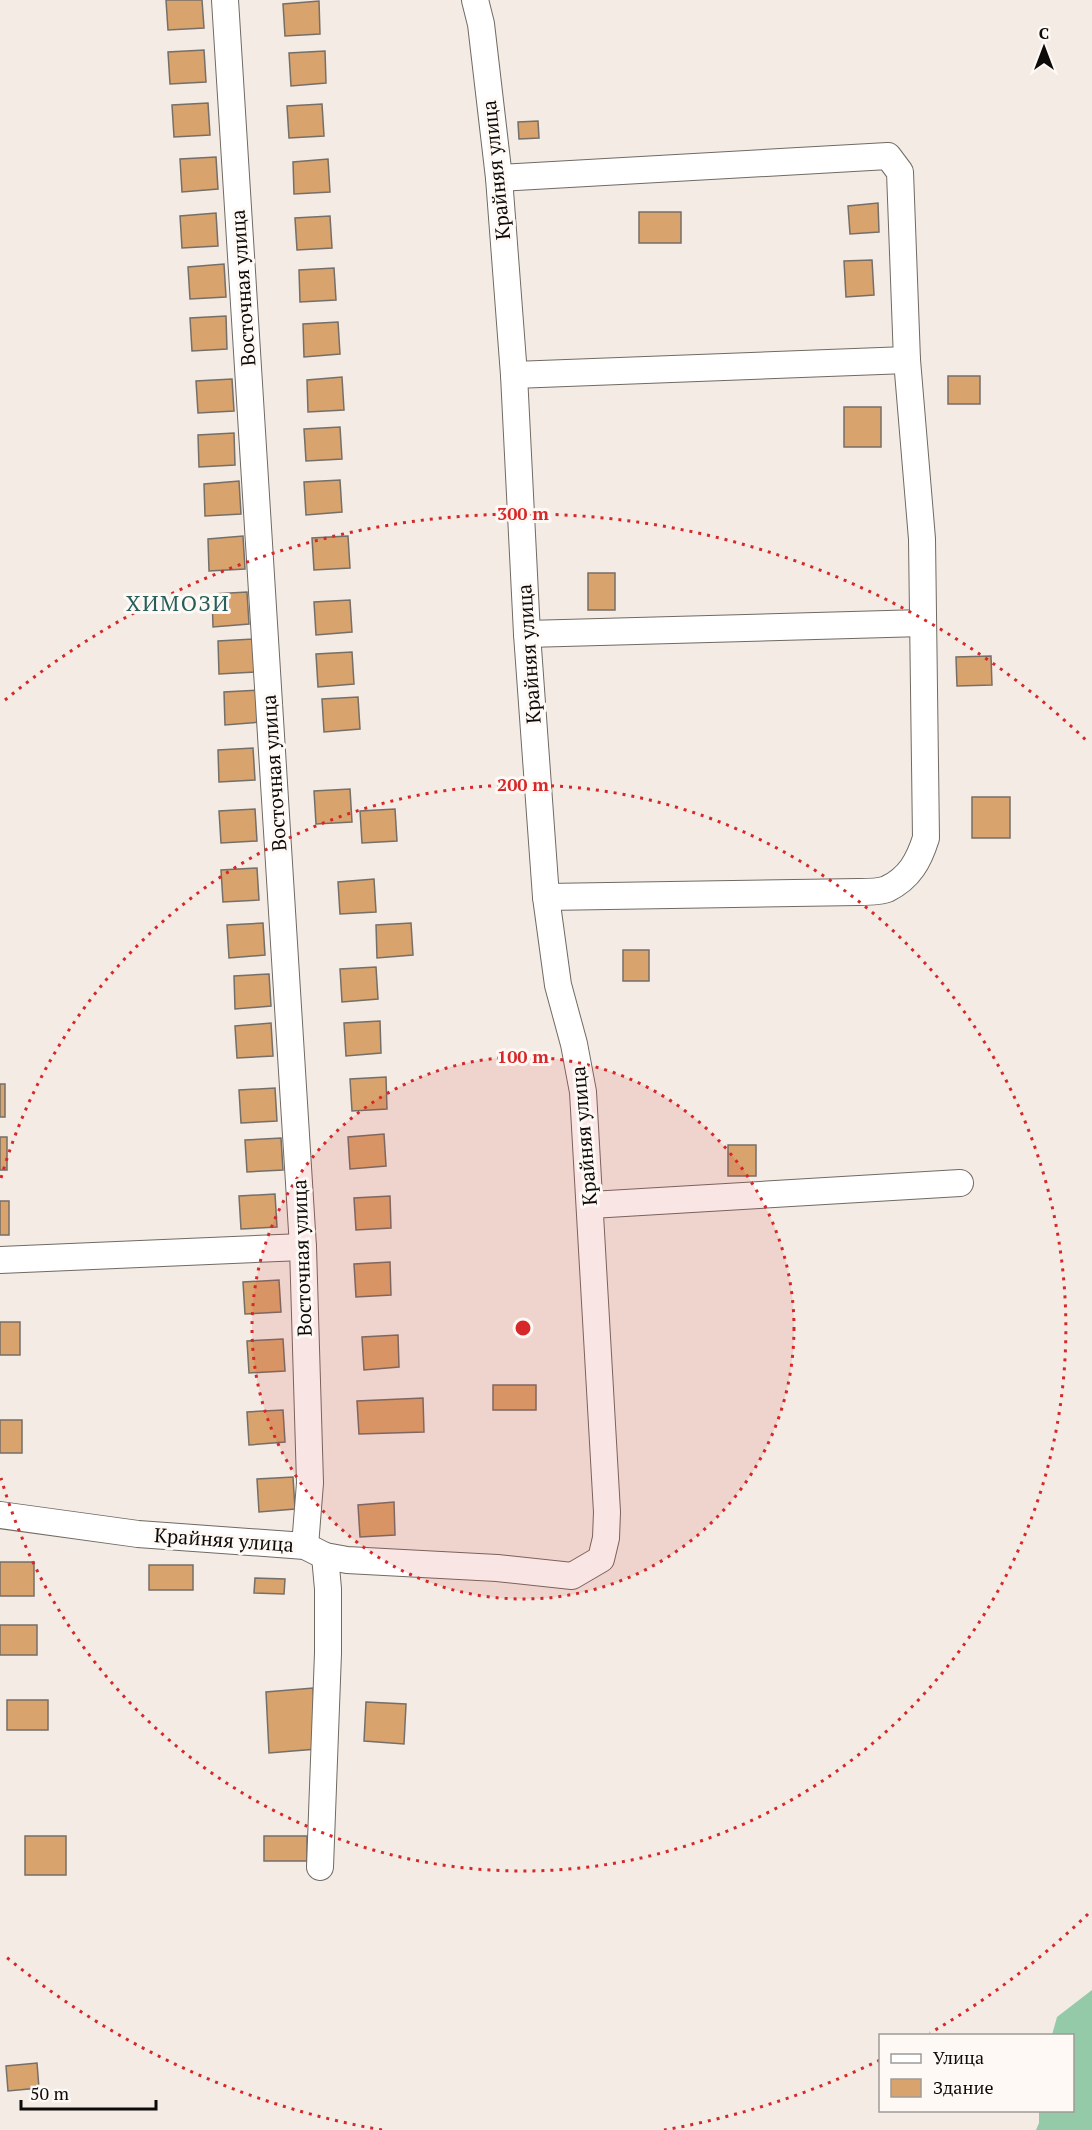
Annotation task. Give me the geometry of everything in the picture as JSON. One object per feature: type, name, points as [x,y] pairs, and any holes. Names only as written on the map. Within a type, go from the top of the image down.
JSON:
[{"type":"street","name":"Восточная улица","points":[[225,0],[303,1247],[310,1483],[315,1551],[328,1589],[328,1653],[320,1867]]},
{"type":"street","name":"Крайняя улица","points":[[0,1515],[138,1534],[315,1551],[347,1560],[497,1568],[572,1576],[601,1559],[606,1538],[607,1512],[583,1092],[574,1044],[558,985],[546,897],[527,634],[514,375],[499,178],[481,24],[475,0]]},
{"type":"street","points":[[499,178],[888,156],[900,172],[907,360],[922,539],[926,838],[918,861],[906,876],[886,890],[546,897]]},
{"type":"street","points":[[514,375],[907,360]]},
{"type":"street","points":[[527,634],[923,623]]},
{"type":"street","points":[[591,1205],[960,1184]]},
{"type":"street","points":[[0,1260],[303,1247]]},
{"type":"green space","points":[[1092,1990],[1092,2130],[1036,2130],[1039,2123],[1039,2112],[1074,2112],[1074,2034],[1052,2034],[1057,2017]]},
{"type":"building","points":[[166,0],[202,0],[204,28],[168,30]]},
{"type":"building","points":[[319,1],[320,34],[285,36],[283,4]]},
{"type":"building","points":[[204,50],[206,82],[170,84],[168,52]]},
{"type":"building","points":[[325,51],[326,83],[291,86],[289,53]]},
{"type":"building","points":[[208,103],[210,135],[174,137],[172,105]]},
{"type":"building","points":[[322,104],[324,136],[289,138],[287,106]]},
{"type":"building","points":[[538,121],[539,138],[519,139],[518,122]]},
{"type":"building","points":[[216,157],[218,189],[182,192],[180,159]]},
{"type":"building","points":[[328,159],[330,192],[294,194],[293,162]]},
{"type":"building","points":[[878,203],[879,232],[850,234],[848,206]]},
{"type":"building","points":[[639,212],[681,212],[681,243],[639,243]]},
{"type":"building","points":[[216,213],[218,246],[182,248],[180,216]]},
{"type":"building","points":[[330,216],[332,248],[297,250],[295,218]]},
{"type":"building","points":[[872,260],[874,295],[846,297],[844,261]]},
{"type":"building","points":[[224,264],[226,297],[190,299],[188,267]]},
{"type":"building","points":[[334,268],[336,300],[300,302],[299,270]]},
{"type":"building","points":[[226,316],[227,349],[192,351],[190,318]]},
{"type":"building","points":[[338,322],[340,354],[304,357],[303,324]]},
{"type":"building","points":[[948,376],[980,376],[980,404],[948,404]]},
{"type":"building","points":[[342,377],[344,410],[308,412],[307,380]]},
{"type":"building","points":[[232,379],[234,411],[198,413],[196,381]]},
{"type":"building","points":[[844,407],[881,407],[881,447],[844,447]]},
{"type":"building","points":[[340,427],[342,459],[306,461],[304,429]]},
{"type":"building","points":[[234,433],[235,465],[199,467],[198,435]]},
{"type":"building","points":[[340,480],[342,512],[306,515],[304,482]]},
{"type":"building","points":[[239,481],[241,514],[205,516],[204,484]]},
{"type":"building","points":[[243,536],[245,569],[209,571],[208,539]]},
{"type":"building","points":[[348,536],[350,568],[314,570],[312,538]]},
{"type":"building","points":[[588,573],[615,573],[615,610],[588,610]]},
{"type":"building","points":[[247,592],[249,624],[213,627],[212,594]]},
{"type":"building","points":[[350,600],[352,632],[316,635],[314,602]]},
{"type":"building","points":[[253,639],[255,672],[219,674],[218,641]]},
{"type":"building","points":[[352,652],[354,684],[318,687],[316,654]]},
{"type":"building","points":[[991,656],[992,685],[957,686],[956,657]]},
{"type":"building","points":[[259,690],[261,722],[225,725],[224,692]]},
{"type":"building","points":[[358,697],[360,729],[324,732],[322,699]]},
{"type":"building","points":[[253,748],[255,780],[219,782],[218,750]]},
{"type":"building","points":[[350,789],[352,822],[316,824],[314,791]]},
{"type":"building","points":[[972,797],[1010,797],[1010,838],[972,838]]},
{"type":"building","points":[[255,809],[257,841],[221,843],[219,811]]},
{"type":"building","points":[[395,809],[397,841],[362,843],[360,811]]},
{"type":"building","points":[[257,868],[259,900],[223,902],[221,870]]},
{"type":"building","points":[[374,879],[376,912],[340,914],[338,882]]},
{"type":"building","points":[[263,923],[265,955],[229,958],[227,925]]},
{"type":"building","points":[[411,923],[413,955],[377,958],[376,925]]},
{"type":"building","points":[[623,950],[649,950],[649,981],[623,981]]},
{"type":"building","points":[[376,967],[378,999],[342,1002],[340,969]]},
{"type":"building","points":[[269,974],[271,1006],[235,1009],[234,976]]},
{"type":"building","points":[[380,1021],[381,1053],[346,1056],[344,1023]]},
{"type":"building","points":[[271,1023],[273,1056],[237,1058],[235,1026]]},
{"type":"building","points":[[386,1077],[387,1109],[352,1111],[350,1079]]},
{"type":"building","points":[[0,1084],[5,1084],[5,1117],[0,1117]]},
{"type":"building","points":[[275,1088],[277,1121],[241,1123],[239,1090]]},
{"type":"building","points":[[384,1134],[386,1166],[350,1169],[348,1137]]},
{"type":"building","points":[[0,1137],[7,1137],[7,1170],[0,1170]]},
{"type":"building","points":[[281,1138],[283,1170],[247,1172],[245,1140]]},
{"type":"building","points":[[728,1145],[756,1145],[756,1176],[728,1176]]},
{"type":"building","points":[[275,1194],[277,1227],[241,1229],[239,1196]]},
{"type":"building","points":[[390,1196],[391,1228],[356,1230],[354,1198]]},
{"type":"building","points":[[0,1201],[9,1201],[9,1235],[0,1235]]},
{"type":"building","points":[[390,1262],[391,1295],[356,1297],[354,1264]]},
{"type":"building","points":[[279,1280],[281,1312],[245,1314],[243,1282]]},
{"type":"building","points":[[0,1322],[20,1322],[20,1355],[0,1355]]},
{"type":"building","points":[[398,1335],[399,1367],[364,1370],[362,1337]]},
{"type":"building","points":[[283,1339],[285,1371],[249,1373],[247,1341]]},
{"type":"building","points":[[493,1385],[536,1385],[536,1410],[493,1410]]},
{"type":"building","points":[[423,1398],[424,1432],[359,1434],[357,1401]]},
{"type":"building","points":[[283,1410],[285,1442],[249,1445],[247,1412]]},
{"type":"building","points":[[0,1420],[22,1420],[22,1453],[0,1453]]},
{"type":"building","points":[[293,1477],[295,1509],[259,1512],[257,1479]]},
{"type":"building","points":[[394,1502],[395,1535],[360,1537],[358,1505]]},
{"type":"building","points":[[0,1562],[34,1562],[34,1596],[0,1596]]},
{"type":"building","points":[[149,1565],[193,1565],[193,1590],[149,1590]]},
{"type":"building","points":[[255,1578],[285,1579],[284,1594],[254,1593]]},
{"type":"building","points":[[0,1625],[37,1625],[37,1655],[0,1655]]},
{"type":"building","points":[[313,1688],[317,1749],[269,1753],[266,1692]]},
{"type":"building","points":[[7,1700],[48,1700],[48,1730],[7,1730]]},
{"type":"building","points":[[366,1702],[406,1704],[404,1744],[364,1741]]},
{"type":"building","points":[[25,1836],[66,1836],[66,1875],[25,1875]]},
{"type":"building","points":[[264,1836],[307,1836],[307,1861],[264,1861]]},
{"type":"building","points":[[37,2063],[39,2088],[8,2091],[6,2066]]},
{"type":"district","name":"ХИМОЗИ","points":[[178,603]]}]
